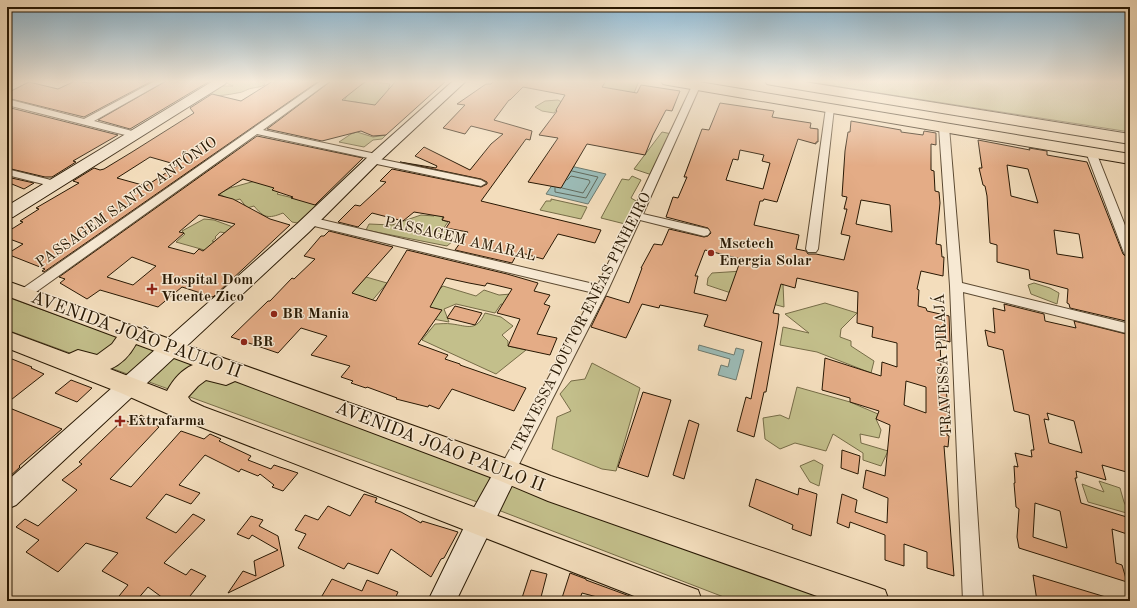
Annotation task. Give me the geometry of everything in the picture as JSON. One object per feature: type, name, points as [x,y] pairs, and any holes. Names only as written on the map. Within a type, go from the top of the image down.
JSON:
[{"type":"highway","points":[[838,109],[1130,159]]},
{"type":"highway","points":[[947,109],[1130,139]]},
{"type":"main road","name":"AVENIDA JOÃO PAULO II","points":[[16,291],[507,471],[548,488],[874,601]]},
{"type":"main road","points":[[58,359],[72,357],[94,364],[104,361],[112,357],[126,344],[128,336],[123,330]]},
{"type":"main road","points":[[7,339],[129,386],[184,410],[687,601]]},
{"type":"main road","points":[[184,410],[178,405],[176,397],[182,388],[194,376],[209,371],[232,378],[246,375]]},
{"type":"street","points":[[37,109],[133,134]]},
{"type":"street","points":[[88,122],[110,109]]},
{"type":"street","points":[[7,213],[174,109]]},
{"type":"street","name":"PASSAGEM SANTO ANTÔNIO","points":[[16,291],[286,109]]},
{"type":"street","points":[[7,497],[172,348],[310,221],[374,158],[428,109]]},
{"type":"street","name":"TRAVESSA DOUTOR ENÉAS PINHEIRO","points":[[442,601],[480,522],[602,290],[685,109]]},
{"type":"street","points":[[812,249],[830,109]]},
{"type":"street","name":"TRAVESSA PIRAJÁ","points":[[944,127],[956,286],[973,601]]},
{"type":"street","points":[[256,131],[481,183]]},
{"type":"street","points":[[1091,152],[1130,253]]},
{"type":"street","points":[[7,172],[55,184]]},
{"type":"street","points":[[636,216],[704,232]]},
{"type":"street","name":"PASSAGEM AMARAL","points":[[310,221],[602,290]]},
{"type":"street","points":[[956,286],[1130,329]]},
{"type":"shaded area","points":[[539,109],[557,109],[554,113]]},
{"type":"shaded area","points":[[984,109],[1130,109],[1130,132]]},
{"type":"shaded area","points":[[357,132],[373,137],[386,135],[382,139],[373,140],[364,147],[339,142]]},
{"type":"shaded area","points":[[662,132],[672,134],[652,175],[634,169]]},
{"type":"shaded area","points":[[632,176],[641,180],[631,198],[638,202],[629,225],[601,218],[622,179],[629,180]]},
{"type":"shaded area","points":[[255,181],[283,188],[277,194],[317,204],[317,210],[303,224],[292,222],[283,213],[270,217],[264,215],[254,206],[247,208],[240,199],[233,201],[219,194],[230,188]]},
{"type":"shaded area","points":[[551,199],[587,207],[581,219],[540,210],[546,201],[551,201]]},
{"type":"shaded area","points":[[436,213],[443,215],[442,220],[448,222],[443,229],[460,235],[447,246],[366,230],[369,224],[392,225],[421,215],[434,216]]},
{"type":"shaded area","points":[[204,219],[214,220],[233,227],[226,233],[220,232],[212,241],[226,245],[208,251],[176,242],[185,234],[182,231]]},
{"type":"shaded area","points":[[743,271],[783,284],[784,307],[707,285],[708,278],[712,273]]},
{"type":"shaded area","points":[[366,277],[387,283],[353,323],[352,293]]},
{"type":"shaded area","points":[[1034,283],[1050,288],[1059,293],[1057,304],[1031,294],[1028,285]]},
{"type":"shaded area","points":[[443,286],[476,296],[484,290],[499,295],[511,294],[514,307],[501,304],[495,313],[456,304],[444,309],[449,322],[422,317],[416,325],[429,329],[420,341],[407,308],[439,290]]},
{"type":"shaded area","points":[[7,297],[851,601],[734,601],[480,503],[7,330]]},
{"type":"shaded area","points":[[825,303],[857,313],[841,329],[840,337],[851,341],[851,346],[874,361],[871,373],[817,352],[780,345],[783,327],[809,333],[785,314]]},
{"type":"shaded area","points":[[485,313],[501,317],[513,326],[502,335],[508,341],[508,346],[526,350],[496,374],[422,340],[435,324],[471,326],[478,323]]},
{"type":"shaded area","points":[[592,363],[640,388],[616,471],[602,469],[552,449],[557,417],[571,411],[560,394],[571,381],[585,379]]},
{"type":"shaded area","points":[[797,387],[850,402],[878,414],[876,419],[881,430],[879,438],[860,434],[861,443],[888,451],[881,466],[863,460],[863,453],[833,434],[826,451],[795,443],[780,449],[765,439],[763,418],[780,415],[789,419]]},
{"type":"shaded area","points":[[814,460],[823,465],[819,486],[810,482],[800,466]]},
{"type":"shaded area","points":[[1099,481],[1120,488],[1124,502],[1130,514],[1088,502],[1082,484],[1104,492]]},
{"type":"water","points":[[566,165],[606,174],[588,204],[546,194]]},
{"type":"water","points":[[699,345],[734,355],[736,348],[744,350],[736,380],[718,375],[721,365],[728,367],[730,359],[698,350]]},
{"type":"building","points":[[7,109],[16,109],[118,135],[73,161],[76,162],[52,177],[45,177],[7,168]]},
{"type":"building","points":[[53,109],[98,109],[84,117]]},
{"type":"building","points":[[117,109],[163,109],[130,129],[98,120]]},
{"type":"building","points":[[191,109],[278,109],[44,272],[42,271],[45,269],[7,254],[23,244],[7,238],[7,232],[23,222],[20,221],[39,209],[36,208],[79,183],[73,181],[94,168],[100,170],[104,169],[194,113]],"holes":[[[150,157],[178,165],[146,186],[117,178]]]},
{"type":"building","points":[[293,109],[414,109],[386,135],[373,136],[361,131],[322,141],[267,129]]},
{"type":"building","points":[[461,109],[502,109],[494,120],[532,131],[530,140],[526,139],[481,201],[601,230],[595,243],[558,234],[543,259],[518,252],[512,263],[455,250],[468,232],[446,228],[450,222],[442,220],[444,217],[414,212],[403,221],[372,213],[358,227],[338,222],[355,205],[360,206],[386,182],[380,181],[392,169],[481,187],[487,184],[487,182],[481,179],[400,162],[436,168],[437,166],[415,156],[424,147],[470,170],[491,144],[503,134],[471,126],[465,134],[443,128]]},
{"type":"building","points":[[673,109],[672,111],[666,110],[653,135],[645,155],[587,144],[561,188],[528,182],[558,138],[539,135],[557,111],[556,110]]},
{"type":"building","points":[[717,109],[763,109],[774,111],[772,117],[811,123],[810,128],[818,129],[818,142],[816,142],[816,144],[798,139],[777,202],[764,199],[763,201],[760,201],[754,225],[799,235],[796,249],[806,251],[808,254],[816,254],[844,260],[850,236],[841,234],[847,209],[844,209],[847,197],[842,196],[845,151],[851,121],[901,130],[901,132],[923,135],[924,131],[936,133],[936,145],[931,144],[931,170],[934,171],[935,191],[939,192],[940,203],[936,244],[941,245],[942,257],[944,257],[943,276],[921,271],[917,289],[919,290],[918,306],[926,308],[927,311],[949,316],[950,342],[940,339],[941,369],[945,370],[948,415],[948,447],[944,446],[954,576],[927,568],[927,552],[904,544],[904,566],[885,560],[885,535],[850,522],[849,528],[837,523],[842,494],[857,500],[855,512],[887,523],[888,498],[863,488],[866,470],[885,476],[890,425],[876,419],[879,411],[850,402],[850,398],[822,390],[825,358],[881,376],[882,362],[897,367],[897,343],[872,337],[873,327],[857,323],[858,292],[797,278],[795,288],[781,284],[773,313],[779,314],[766,392],[764,392],[754,437],[737,431],[746,397],[751,399],[762,342],[704,326],[708,315],[660,305],[659,308],[642,304],[626,338],[591,327],[606,296],[629,303],[641,268],[654,244],[662,245],[669,229],[704,237],[711,233],[708,228],[666,217],[673,197],[678,198],[687,177],[684,177],[702,129],[709,130]],"holes":[[[740,150],[764,155],[762,161],[770,163],[763,189],[726,180],[733,159],[738,160]],[[861,200],[890,205],[892,232],[856,224]],[[705,250],[741,259],[726,301],[694,293],[698,276],[695,276]],[[906,381],[926,387],[926,413],[904,405]]]},
{"type":"building","points":[[257,136],[363,158],[315,205],[291,198],[293,197],[272,190],[274,188],[243,179],[218,195],[233,199],[270,219],[290,225],[213,297],[182,287],[158,307],[100,290],[87,299],[60,283],[65,279],[59,277]],"holes":[[[199,215],[235,224],[203,251],[199,249],[194,254],[168,247],[184,233],[179,232]],[[132,257],[156,266],[133,285],[107,277]]]},
{"type":"building","points":[[978,140],[1030,150],[1029,148],[1047,151],[1047,155],[1087,162],[1123,254],[1130,258],[1130,322],[1070,308],[1069,304],[1067,303],[1068,289],[1030,279],[1029,270],[997,262],[997,245],[990,243],[987,196],[979,168],[982,168]],"holes":[[[1007,165],[1028,169],[1038,203],[1011,196]],[[1054,230],[1079,234],[1083,258],[1057,254]]]},
{"type":"building","points":[[7,177],[34,183],[24,189],[7,182]]},
{"type":"building","points":[[329,231],[393,247],[352,293],[376,301],[407,250],[538,283],[534,291],[550,295],[544,304],[550,306],[537,334],[557,338],[550,355],[508,346],[520,319],[497,313],[512,289],[487,283],[485,286],[446,278],[430,307],[442,310],[418,344],[448,355],[445,359],[526,388],[514,411],[452,389],[439,409],[429,405],[428,407],[396,399],[397,398],[367,387],[366,388],[351,383],[353,381],[341,377],[350,366],[311,355],[327,336],[301,328],[278,353],[231,337],[268,301],[270,301],[292,278],[294,279],[315,259],[304,256],[321,236],[324,236]]},
{"type":"building","points":[[1004,304],[1044,314],[1045,321],[1076,328],[1074,321],[1130,335],[1130,473],[1102,465],[1106,480],[1076,471],[1077,478],[1075,478],[1081,503],[1130,518],[1130,535],[1112,529],[1116,563],[1122,565],[1127,582],[1019,548],[1017,537],[1019,509],[1016,507],[1014,466],[1018,467],[1015,453],[1032,457],[1031,450],[1034,450],[1029,415],[1014,411],[1003,350],[988,346],[985,330],[995,333],[993,308],[1005,311]],"holes":[[[1047,413],[1074,421],[1082,453],[1049,443],[1044,419],[1049,420]],[[1035,503],[1060,511],[1067,548],[1033,537]]]},
{"type":"building","points":[[455,306],[482,313],[475,325],[447,318]]},
{"type":"building","points":[[7,357],[32,367],[31,368],[44,374],[7,403]]},
{"type":"building","points":[[71,380],[92,388],[77,402],[55,393]]},
{"type":"building","points":[[643,392],[671,400],[648,477],[618,467]]},
{"type":"building","points":[[7,407],[62,429],[19,466],[20,467],[7,479]]},
{"type":"building","points":[[141,415],[159,427],[110,479],[131,487],[181,431],[204,439],[210,434],[221,439],[219,441],[251,456],[248,460],[271,469],[274,465],[298,473],[283,491],[272,487],[274,485],[260,474],[258,476],[241,469],[239,472],[205,455],[179,485],[200,493],[191,504],[166,494],[146,518],[176,533],[193,514],[205,520],[164,563],[186,575],[191,569],[206,576],[186,601],[167,601],[148,587],[136,601],[115,601],[128,585],[102,571],[118,553],[86,543],[58,572],[26,552],[39,540],[16,527],[25,519],[38,526],[77,490],[62,480],[82,464],[79,462],[123,420],[133,423]]},
{"type":"building","points":[[689,420],[699,424],[684,479],[673,475]]},
{"type":"building","points":[[842,450],[860,456],[858,474],[841,468]]},
{"type":"building","points":[[756,479],[798,495],[799,488],[817,494],[811,536],[792,529],[793,525],[749,506]]},
{"type":"building","points":[[364,494],[377,498],[375,502],[401,512],[421,523],[422,521],[458,532],[444,558],[441,559],[431,577],[391,549],[378,574],[348,563],[344,569],[298,548],[306,534],[295,530],[305,515],[318,520],[328,506],[350,516]]},
{"type":"building","points":[[251,516],[263,520],[259,526],[278,536],[284,566],[228,593],[243,571],[256,576],[254,561],[278,550],[252,535],[249,539],[237,534]]},
{"type":"building","points":[[531,570],[547,574],[540,601],[521,601]]},
{"type":"building","points":[[570,573],[643,601],[612,601],[582,593],[579,601],[561,601]]},
{"type":"building","points":[[1033,575],[1109,598],[1109,601],[1037,601]]},
{"type":"building","points":[[332,579],[362,591],[367,580],[398,592],[394,601],[319,601]]},
{"type":"place","name":"Msctech Energia Solar","points":[[711,253]]},
{"type":"place","name":"Hospital Dom Vicente Zico","points":[[152,289]]},
{"type":"place","name":"BR Mania","points":[[274,314]]},
{"type":"place","name":"BR","points":[[244,342]]},
{"type":"place","name":"Extrafarma","points":[[120,421]]}]
